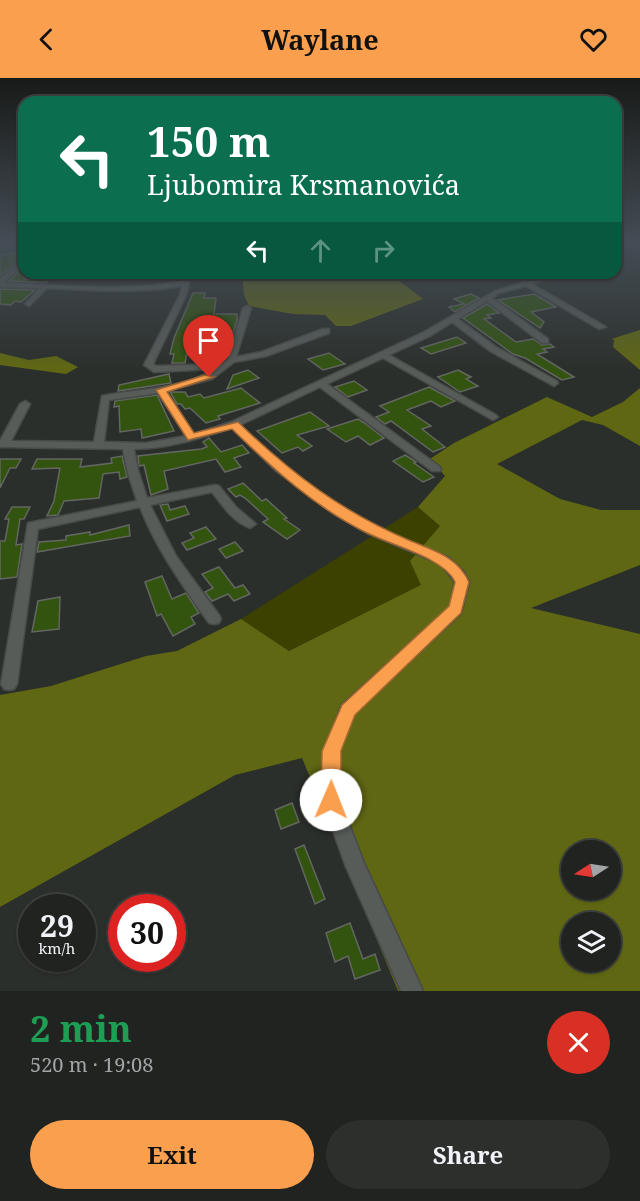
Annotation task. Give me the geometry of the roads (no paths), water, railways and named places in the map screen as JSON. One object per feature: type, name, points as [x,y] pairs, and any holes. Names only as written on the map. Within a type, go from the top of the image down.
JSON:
[{"type":"street","points":[[29,304],[45,287]]},
{"type":"street","points":[[181,287],[148,367],[229,363],[263,354],[326,331]]},
{"type":"street","points":[[25,404],[2,444],[128,446],[165,444],[192,438],[234,424],[321,384],[453,319],[486,297],[516,287]]},
{"type":"street","points":[[532,287],[602,327]]},
{"type":"street","points":[[486,297],[545,340]]},
{"type":"street","points":[[99,445],[105,398],[161,390],[209,377],[229,363],[247,308]]},
{"type":"street","points":[[453,319],[493,349],[554,383]]},
{"type":"street","points":[[382,354],[493,417]]},
{"type":"street","points":[[321,384],[436,470]]},
{"type":"street","points":[[161,390],[192,438]]},
{"type":"street","points":[[234,424],[279,468],[338,511],[371,530],[446,561],[462,582],[456,609],[348,710],[332,751],[331,800],[356,867],[412,991]]},
{"type":"street","points":[[128,446],[142,504],[187,583],[214,619]]},
{"type":"street","points":[[9,684],[32,526],[215,488],[232,510],[250,524]]}]
